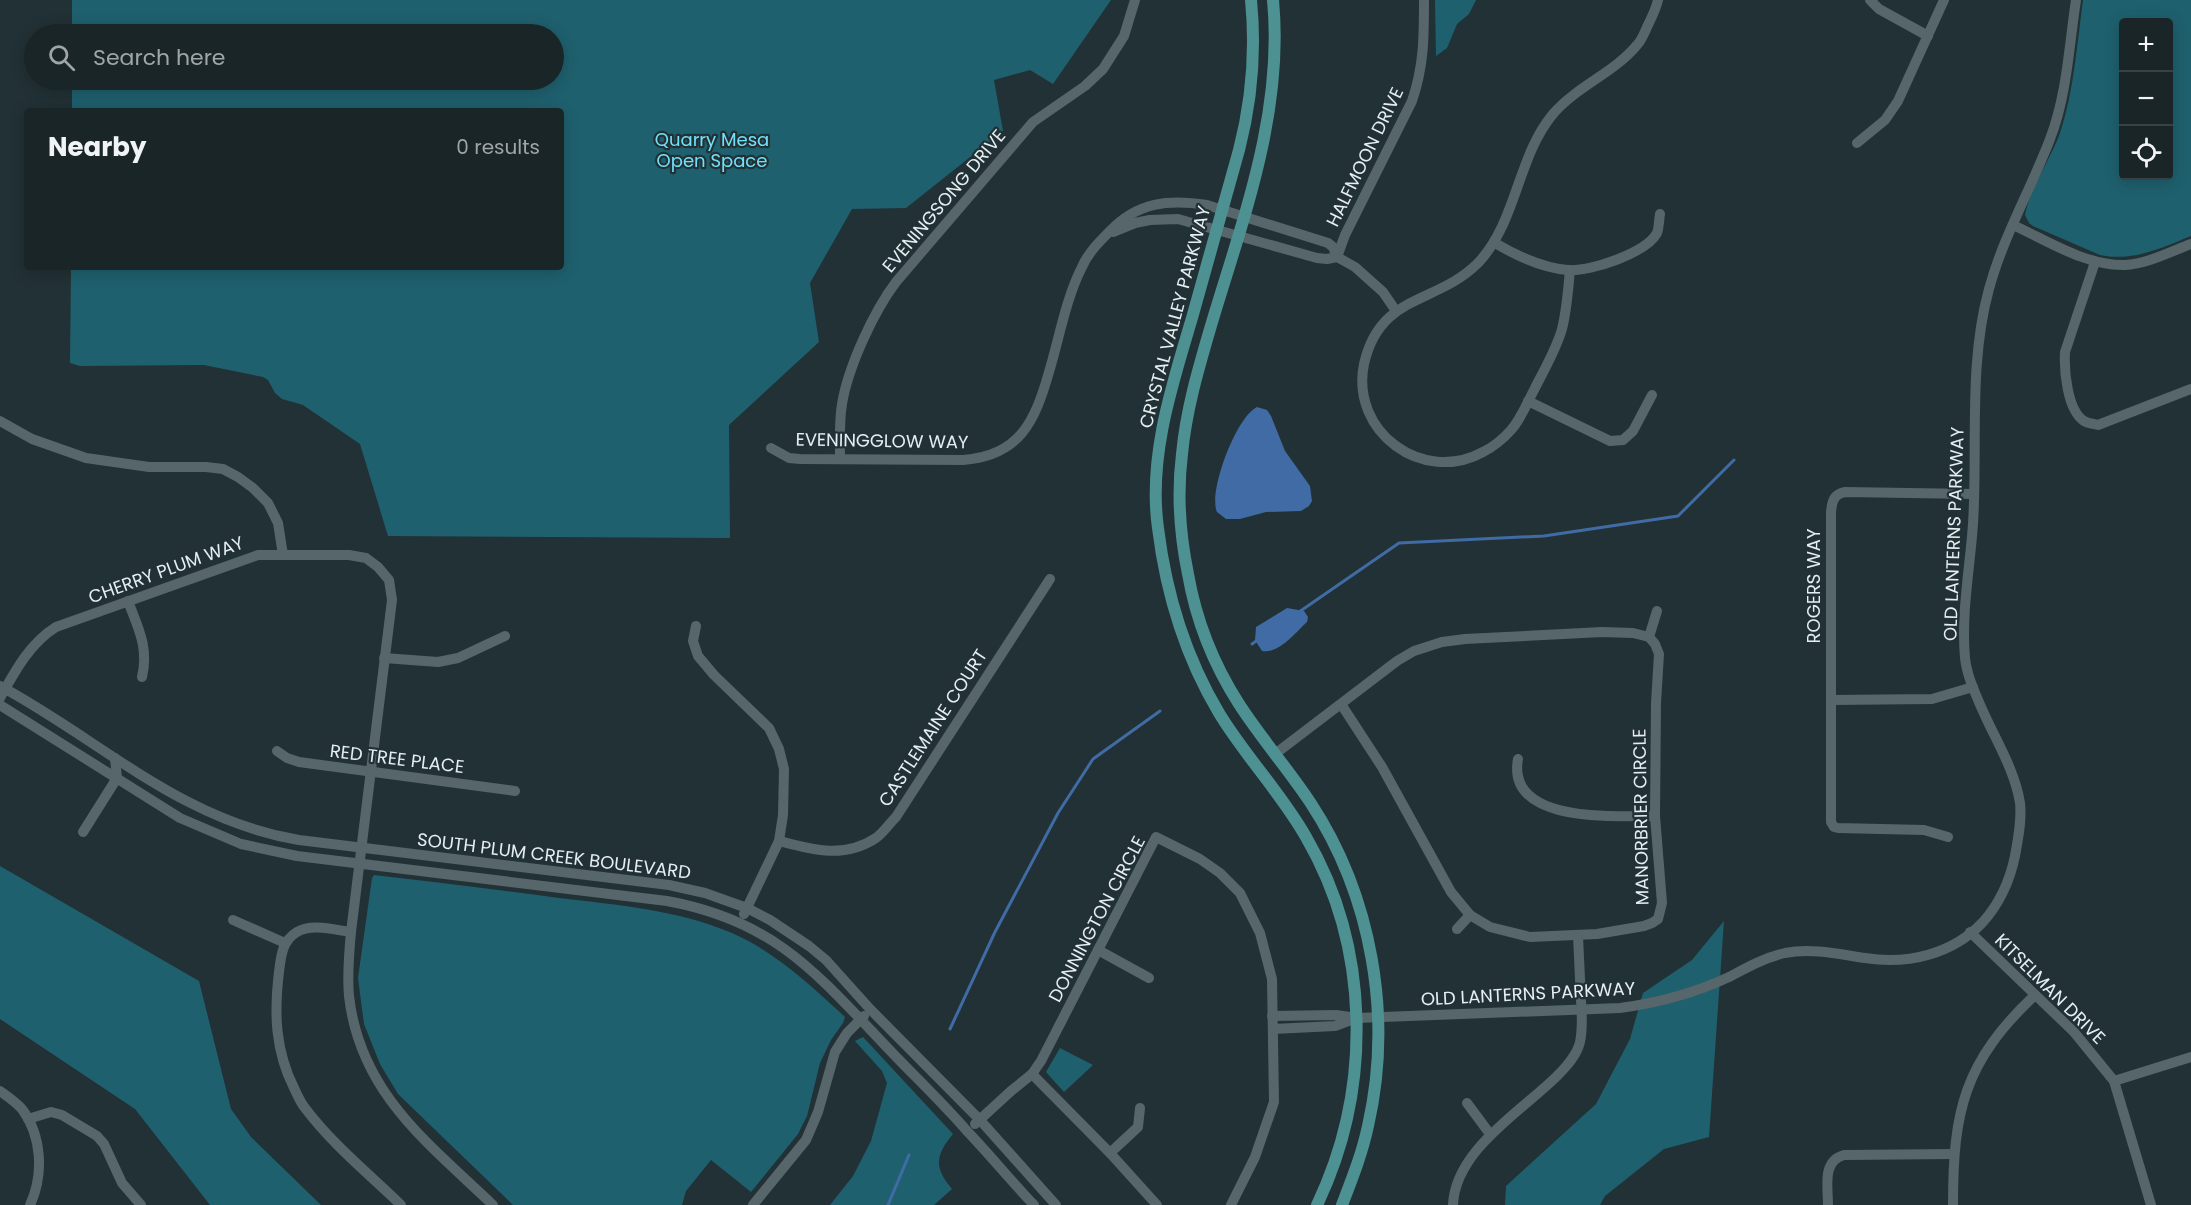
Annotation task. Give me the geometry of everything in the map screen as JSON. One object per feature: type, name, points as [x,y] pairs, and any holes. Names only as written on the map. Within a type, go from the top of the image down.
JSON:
[{"type":"main road","name":"CRYSTAL VALLEY PARKWAY","points":[[1251,0],[1254,45],[1251,89],[1244,130],[1168,401],[1159,452],[1157,526],[1167,583],[1186,647],[1206,690],[1232,732],[1293,816],[1317,858],[1345,935],[1357,1018],[1355,1072],[1347,1121],[1333,1168],[1317,1205]]},
{"type":"main road","name":"CRYSTAL VALLEY PARKWAY","points":[[1273,0],[1276,45],[1273,92],[1266,135],[1196,379],[1184,432],[1180,481],[1181,532],[1194,601],[1214,657],[1238,703],[1321,820],[1348,876],[1370,949],[1379,1018],[1376,1074],[1370,1118],[1362,1152],[1342,1205]]},
{"type":"street","name":"EVENINGSONG DRIVE","points":[[840,459],[840,414],[847,381],[889,291],[1029,127],[1042,115],[1085,86],[1103,69],[1124,36],[1135,0]]},
{"type":"street","name":"HALFMOON DRIVE","points":[[1337,257],[1345,236],[1412,101],[1420,77],[1424,52],[1424,0]]},
{"type":"street","points":[[1570,270],[1567,303],[1560,336],[1513,429],[1484,452],[1450,463],[1428,461],[1395,446],[1381,433],[1370,416],[1364,395],[1362,374],[1367,352],[1377,330],[1396,310],[1461,277],[1477,263],[1494,243],[1537,138],[1554,114],[1572,97],[1614,67],[1638,44],[1658,0]]},
{"type":"street","points":[[1870,0],[1879,9],[1928,36]]},
{"type":"street","points":[[1857,143],[1885,120],[1898,101],[1944,0]]},
{"type":"street","name":"OLD LANTERNS PARKWAY","points":[[1272,1016],[1336,1015],[1379,1018],[1620,1008],[1682,995],[1729,977],[1768,957],[1789,952],[1818,951],[1894,961],[1930,954],[1958,943],[1983,921],[2000,897],[2012,870],[2019,837],[2020,804],[2011,773],[1973,687],[1965,661],[1965,615],[1981,328],[1988,290],[2000,255],[2050,138],[2059,110],[2076,0]]},
{"type":"street","name":"EVENINGGLOW WAY","points":[[771,448],[789,458],[974,459],[996,452],[1014,441],[1028,427],[1038,407],[1082,267],[1105,236],[1125,217],[1156,204],[1186,202],[1222,209],[1316,238],[1333,247],[1337,257],[1370,278],[1396,310]]},
{"type":"street","points":[[1494,243],[1520,258],[1570,270],[1621,259],[1642,246],[1657,233],[1660,214]]},
{"type":"street","name":"EVENINGGLOW WAY","points":[[1105,236],[1135,223],[1166,218],[1195,223],[1317,258],[1337,257]]},
{"type":"street","points":[[2013,225],[2095,262],[2126,265],[2151,259],[2191,244]]},
{"type":"street","points":[[2095,262],[2065,352],[2064,368],[2076,412],[2085,422],[2098,424],[2191,390]]},
{"type":"street","points":[[1528,401],[1610,441],[1623,440],[1633,431],[1652,395]]},
{"type":"street","points":[[0,421],[32,439],[86,458],[149,467],[223,469],[246,482],[268,503],[278,523],[283,555]]},
{"type":"street","name":"ROGERS WAY","points":[[1948,837],[1924,830],[1838,828],[1832,825],[1831,512],[1835,497],[1845,492],[1973,494]]},
{"type":"street","name":"CHERRY PLUM WAY","points":[[2,691],[31,648],[42,636],[56,627],[258,555],[349,555],[366,558],[378,567],[389,580],[392,600],[351,932],[349,996],[356,1030],[368,1062],[388,1099],[405,1120],[494,1205]]},
{"type":"street","name":"CASTLEMAINE COURT","points":[[779,841],[816,851],[836,851],[854,848],[876,838],[896,818],[1050,579]]},
{"type":"street","points":[[128,601],[145,648],[142,676]]},
{"type":"street","points":[[1275,754],[1397,661],[1414,651],[1442,642],[1602,632],[1633,633],[1649,637],[1657,611]]},
{"type":"street","points":[[696,626],[693,641],[698,656],[714,675],[770,728],[784,769],[783,815],[779,841],[740,922]]},
{"type":"street","points":[[384,658],[438,662],[458,658],[505,636]]},
{"type":"street","name":"MANORBRIER CIRCLE","points":[[1341,704],[1382,767],[1451,892],[1470,915],[1490,927],[1530,937],[1578,936],[1644,926],[1658,919],[1662,903],[1655,816],[1659,654],[1649,637]]},
{"type":"street","points":[[1831,700],[1932,699],[1973,687]]},
{"type":"street","name":"SOUTH PLUM CREEK BOULEVARD","points":[[2,691],[188,803],[232,824],[279,837],[669,885],[705,893],[747,908],[770,920],[826,960],[870,1009],[980,1120],[1056,1205]]},
{"type":"street","name":"SOUTH PLUM CREEK BOULEVARD","points":[[0,705],[180,818],[234,841],[276,853],[667,901],[740,922],[762,933],[815,972],[967,1131],[1034,1205]]},
{"type":"street","name":"RED TREE PLACE","points":[[277,751],[298,762],[515,791]]},
{"type":"street","points":[[83,832],[117,778],[115,758]]},
{"type":"street","points":[[1518,759],[1518,776],[1521,785],[1543,804],[1558,811],[1590,816],[1655,816]]},
{"type":"street","name":"DONNINGTON CIRCLE","points":[[967,1131],[1032,1074],[1041,1061],[1156,837],[1207,863],[1240,893],[1260,933],[1272,979],[1274,1102],[1254,1157],[1231,1205]]},
{"type":"street","points":[[1457,929],[1470,915]]},
{"type":"street","points":[[233,920],[285,943]]},
{"type":"street","points":[[351,932],[312,928],[296,932],[285,943],[276,999],[276,1024],[284,1068],[304,1107],[335,1142],[401,1205]]},
{"type":"street","name":"KITSELMAN DRIVE","points":[[1970,932],[2074,1032],[2114,1081],[2151,1205]]},
{"type":"street","points":[[1453,1205],[1457,1182],[1468,1162],[1490,1134],[1538,1095],[1570,1062],[1580,1043],[1578,936]]},
{"type":"street","points":[[1098,950],[1149,978]]},
{"type":"street","points":[[1953,1205],[1954,1154],[1959,1115],[1966,1090],[1988,1046],[2034,996]]},
{"type":"street","points":[[753,1205],[806,1140],[818,1112],[835,1052],[847,1034],[870,1009]]},
{"type":"street","name":"OLD LANTERNS PARKWAY","points":[[1273,1029],[1335,1026],[1357,1018]]},
{"type":"street","points":[[2114,1081],[2191,1057]]},
{"type":"street","points":[[1032,1074],[1110,1153],[1157,1205]]},
{"type":"street","points":[[0,1091],[21,1109],[33,1130],[40,1170],[37,1191],[30,1205]]},
{"type":"street","points":[[1467,1103],[1490,1134]]},
{"type":"street","points":[[1110,1153],[1138,1127],[1140,1108]]},
{"type":"street","points":[[28,1119],[51,1112],[62,1115],[97,1136],[104,1144],[122,1183],[141,1205]]},
{"type":"street","points":[[1828,1205],[1828,1169],[1837,1157],[1844,1155],[1954,1154]]},
{"type":"green space","name":"Quarry Mesa Open Space","points":[[72,0],[1111,0],[1053,84],[1030,70],[994,80],[1003,131],[906,208],[852,209],[810,283],[819,342],[729,425],[730,538],[388,536],[360,444],[303,405],[282,399],[275,393],[268,380],[263,377],[204,365],[80,366],[70,363],[71,270],[564,270],[564,108],[72,108],[72,90],[564,90],[564,24],[72,24]]},
{"type":"green space","points":[[1435,0],[1476,0],[1469,14],[1457,24],[1447,48],[1436,56]]},
{"type":"green space","points":[[2083,0],[2191,0],[2191,236],[2147,253],[2112,257],[2100,255],[2029,223],[2025,215],[2027,206],[2060,133],[2072,84]]},
{"type":"green space","points":[[0,866],[199,981],[231,1109],[251,1137],[321,1205],[210,1205],[135,1109],[0,1019]]},
{"type":"green space","points":[[374,875],[647,909],[711,925],[764,950],[792,970],[845,1017],[820,1063],[807,1116],[798,1134],[751,1192],[711,1160],[686,1191],[682,1205],[513,1205],[398,1094],[380,1064],[364,1024],[358,978]]},
{"type":"green space","points":[[1724,921],[1709,1137],[1664,1149],[1605,1196],[1600,1205],[1505,1205],[1506,1186],[1596,1104],[1630,1039],[1643,993],[1692,960]]},
{"type":"green space","points":[[863,1037],[953,1134],[940,1155],[939,1162],[942,1174],[952,1189],[934,1205],[830,1205],[853,1176],[871,1141],[887,1083],[882,1071],[855,1041]]},
{"type":"green space","points":[[1060,1048],[1093,1065],[1064,1092],[1046,1072]]},
{"type":"water","points":[[1257,407],[1267,410],[1271,416],[1285,451],[1310,486],[1312,501],[1301,511],[1266,512],[1240,519],[1226,519],[1217,512],[1215,502],[1220,473],[1233,439],[1249,414]]},
{"type":"water","points":[[1287,608],[1304,611],[1308,617],[1307,622],[1281,646],[1262,651],[1255,640],[1256,627]]},
{"type":"waterway","points":[[1299,612],[1399,543],[1544,536],[1678,516],[1734,460]]},
{"type":"waterway","points":[[1252,644],[1259,639]]},
{"type":"waterway","points":[[950,1029],[995,932],[1058,813],[1093,759],[1160,711]]},
{"type":"waterway","points":[[888,1205],[909,1155]]}]
